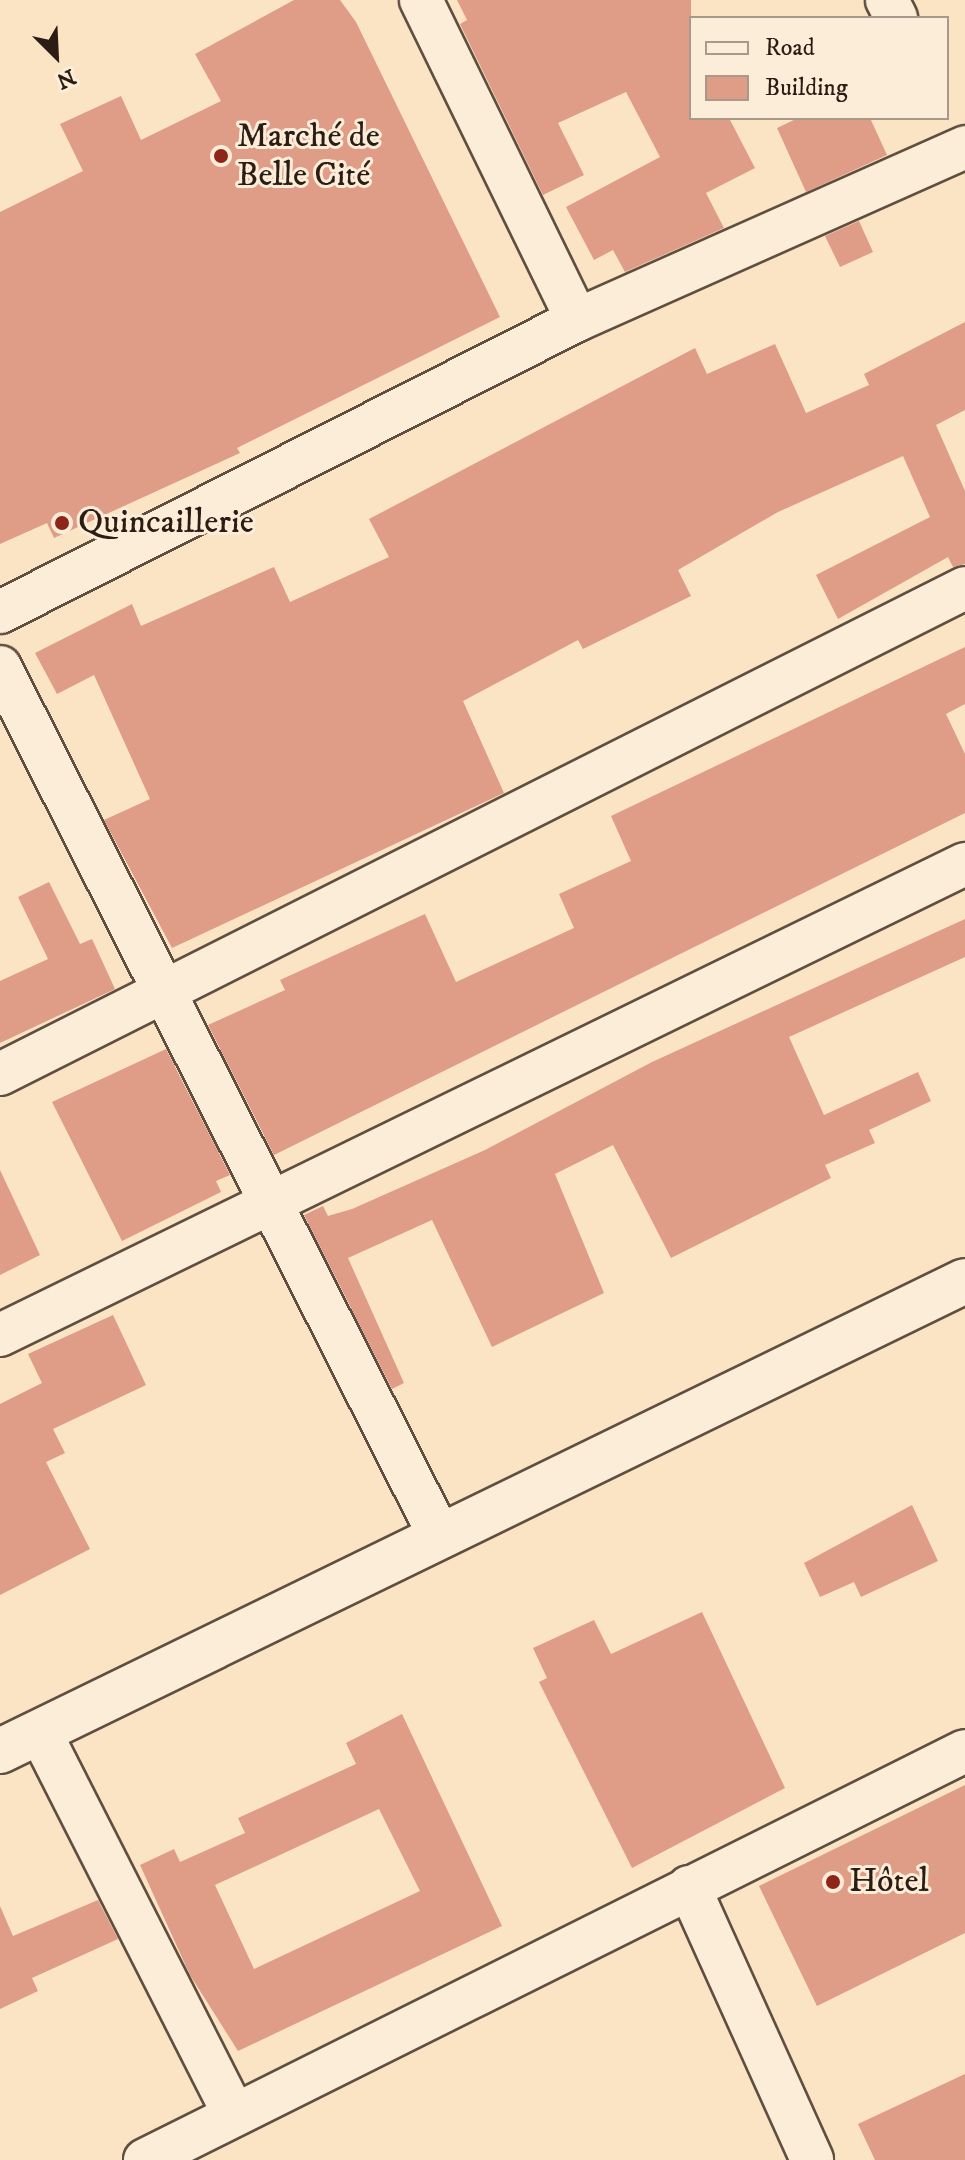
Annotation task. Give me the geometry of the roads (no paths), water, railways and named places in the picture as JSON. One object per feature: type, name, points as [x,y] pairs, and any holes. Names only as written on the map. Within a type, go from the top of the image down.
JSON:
[{"type":"street","points":[[421,0],[577,320]]},
{"type":"street","points":[[0,612],[577,320],[960,142]]},
{"type":"street","points":[[0,1074],[965,588]]},
{"type":"street","points":[[0,667],[268,1203],[439,1535]]},
{"type":"street","points":[[0,1335],[965,864]]},
{"type":"street","points":[[0,1751],[965,1281]]},
{"type":"street","points":[[40,1732],[234,2115]]},
{"type":"street","points":[[145,2160],[965,1751]]},
{"type":"street","points":[[689,1887],[812,2160]]},
{"type":"place","name":"Marché de Belle Cité","points":[[221,156]]},
{"type":"place","name":"Quincaillerie","points":[[62,523]]},
{"type":"place","name":"Hôtel","points":[[833,1882]]}]
